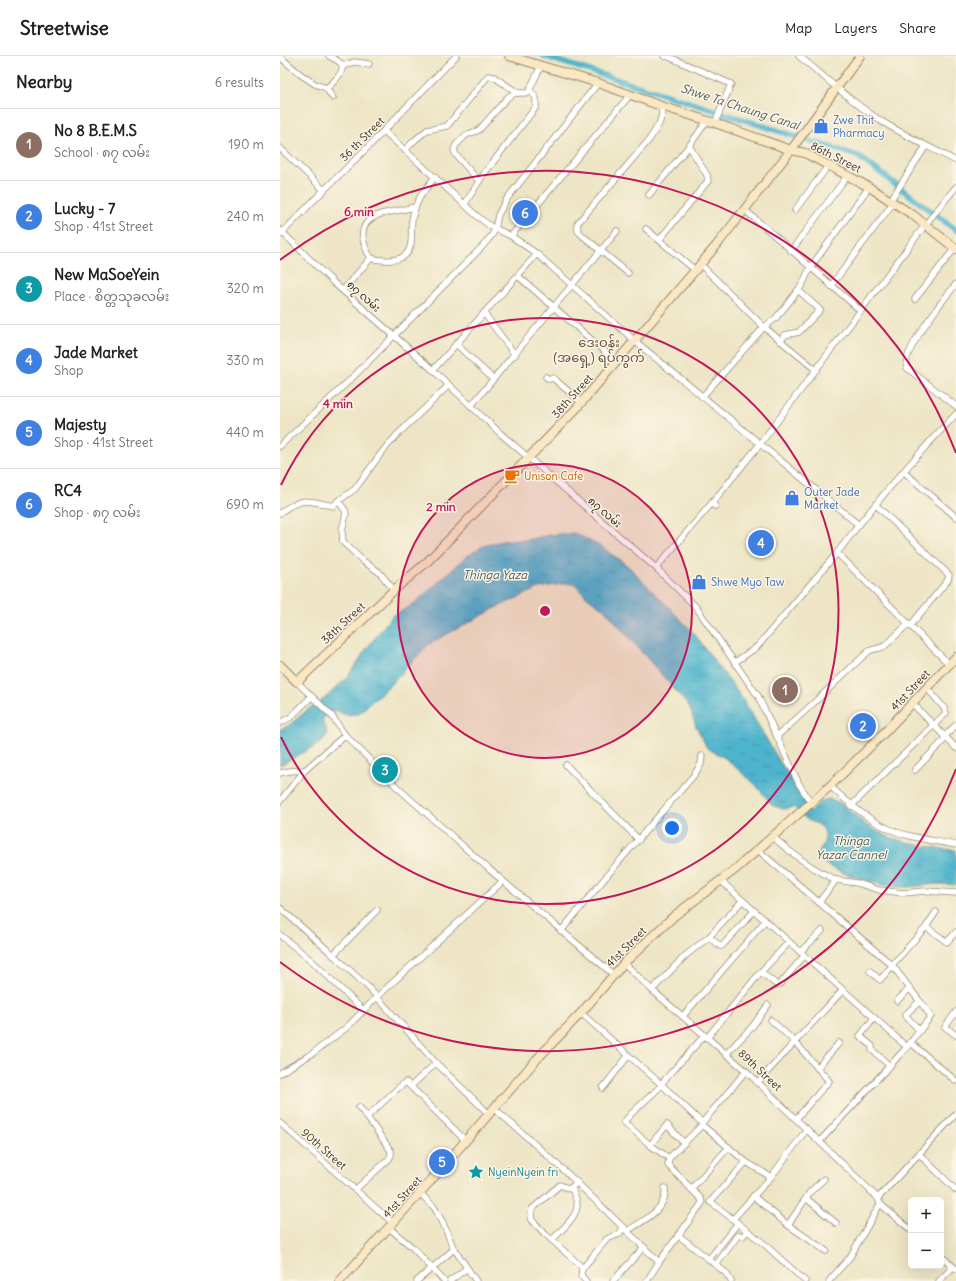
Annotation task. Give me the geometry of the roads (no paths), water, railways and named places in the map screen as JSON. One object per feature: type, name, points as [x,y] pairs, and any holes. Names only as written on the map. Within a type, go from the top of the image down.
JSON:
[{"type":"main road","name":"86th Street","points":[[509,56],[526,58],[541,66],[598,83],[661,106],[713,120],[791,150],[805,153],[869,187],[926,224],[955,249]]},
{"type":"main road","name":"38th Street","points":[[297,682],[394,590],[427,562],[582,403],[745,210],[860,56]]},
{"type":"main road","name":"41st Street","points":[[340,1281],[391,1226],[465,1140],[536,1060],[581,1013],[624,963],[674,916],[738,868],[830,786],[882,735],[956,657]]},
{"type":"main road","points":[[280,665],[297,682]]},
{"type":"street","points":[[328,56],[341,63],[343,66]]},
{"type":"street","name":"36 th Street","points":[[281,232],[384,131],[456,56]]},
{"type":"street","points":[[649,195],[689,146],[713,120],[721,109],[731,84],[668,56]]},
{"type":"street","points":[[799,56],[876,118],[956,161]]},
{"type":"street","points":[[280,57],[300,74],[315,84],[326,88],[333,98]]},
{"type":"street","points":[[343,66],[354,62],[369,64]]},
{"type":"street","points":[[326,88],[337,78],[343,66]]},
{"type":"street","points":[[479,181],[456,155],[454,150],[455,147],[466,135],[479,130],[511,94],[526,94],[530,90],[541,66]]},
{"type":"street","points":[[406,150],[415,140],[428,130],[447,126],[488,76],[494,77],[518,93]]},
{"type":"street","points":[[280,446],[352,378],[482,247],[492,235],[498,215],[506,200],[598,83]]},
{"type":"street","points":[[465,204],[479,181],[536,107],[536,98],[530,90]]},
{"type":"street","points":[[511,236],[630,95]]},
{"type":"street","points":[[628,273],[578,231],[577,224],[649,140],[659,124],[662,115],[661,106]]},
{"type":"street","points":[[384,131],[478,216],[495,229],[511,236],[537,254],[635,341],[858,525]]},
{"type":"street","points":[[659,240],[709,179],[689,146]]},
{"type":"street","points":[[831,286],[892,202],[926,146]]},
{"type":"street","points":[[280,148],[324,190]]},
{"type":"street","points":[[795,210],[828,166]]},
{"type":"street","points":[[791,251],[848,175]]},
{"type":"street","points":[[415,207],[376,215],[368,222],[364,227],[362,234],[364,246],[371,258],[374,260],[398,259],[408,252],[411,242],[411,226],[415,207],[420,195],[435,177]]},
{"type":"street","points":[[702,397],[764,327],[775,319],[798,290],[810,268],[869,187]]},
{"type":"street","points":[[656,568],[713,505],[926,224],[956,187]]},
{"type":"street","points":[[745,210],[861,311]]},
{"type":"street","points":[[646,229],[697,267],[780,341],[816,370]]},
{"type":"street","points":[[471,406],[617,231]]},
{"type":"street","name":"၈၇ လမ်း","points":[[281,232],[471,406],[656,568],[696,607],[758,696],[799,784],[810,803]]},
{"type":"street","points":[[915,299],[955,249]]},
{"type":"street","points":[[433,370],[537,254]]},
{"type":"street","points":[[343,290],[371,258]]},
{"type":"street","points":[[518,276],[617,362]]},
{"type":"street","points":[[956,284],[924,327],[913,344],[905,361],[907,368],[956,406]]},
{"type":"street","points":[[780,341],[786,335],[799,332],[820,310],[798,290]]},
{"type":"street","points":[[484,313],[515,355]]},
{"type":"street","points":[[456,344],[493,379]]},
{"type":"street","points":[[546,377],[549,379],[552,378],[582,403]]},
{"type":"street","points":[[280,513],[294,502],[310,502],[332,506],[355,489],[382,452],[397,435],[449,385]]},
{"type":"street","points":[[735,662],[757,647],[837,553],[858,525],[956,414]]},
{"type":"street","points":[[904,472],[956,517]]},
{"type":"street","points":[[338,501],[345,510],[346,514],[342,530],[343,542],[363,561],[379,572],[394,590]]},
{"type":"street","points":[[777,736],[801,716],[832,684],[869,651],[883,648],[909,625],[948,580],[949,575],[876,505]]},
{"type":"street","points":[[837,553],[949,664]]},
{"type":"street","points":[[297,682],[332,716],[345,735],[399,789],[503,881],[614,975]]},
{"type":"street","points":[[851,806],[944,715],[946,710],[927,688]]},
{"type":"street","points":[[280,723],[291,717],[314,699]]},
{"type":"street","points":[[912,703],[956,748]]},
{"type":"street","points":[[915,770],[956,725]]},
{"type":"street","points":[[280,801],[305,770],[345,735]]},
{"type":"street","points":[[561,931],[694,775],[701,764],[702,756]]},
{"type":"street","points":[[566,765],[639,840]]},
{"type":"street","points":[[280,774],[290,771],[305,770]]},
{"type":"street","points":[[830,786],[864,816],[885,827],[909,836],[956,845]]},
{"type":"street","points":[[773,836],[789,851],[809,865],[836,880],[857,883],[880,890],[904,893],[932,891],[956,893]]},
{"type":"street","points":[[758,850],[892,965],[931,1016],[909,1045],[820,1141]]},
{"type":"street","points":[[819,902],[836,880]]},
{"type":"street","points":[[280,1073],[330,1042],[503,881]]},
{"type":"street","points":[[721,882],[874,1018],[956,1081]]},
{"type":"street","points":[[652,990],[686,955],[709,937],[742,901]]},
{"type":"street","points":[[280,908],[333,954],[377,997],[436,1063],[491,1111],[577,1182],[659,1262]]},
{"type":"street","points":[[333,954],[377,910]]},
{"type":"street","points":[[709,937],[722,946],[754,911]]},
{"type":"street","points":[[870,971],[880,980],[926,927],[936,912]]},
{"type":"street","points":[[683,1016],[765,921]]},
{"type":"street","points":[[926,927],[947,942],[955,936]]},
{"type":"street","points":[[761,972],[777,985],[780,984],[802,954],[822,931]]},
{"type":"street","points":[[280,934],[312,961],[364,1011]]},
{"type":"street","points":[[669,1158],[650,1145],[625,1123],[625,1121],[661,1085],[705,1037],[789,942]]},
{"type":"street","name":"89th Street","points":[[624,963],[705,1037],[746,1071],[878,1198]]},
{"type":"street","points":[[897,1001],[910,988]]},
{"type":"street","points":[[757,1083],[842,990]]},
{"type":"street","points":[[920,1001],[905,1015],[920,1031]]},
{"type":"street","points":[[726,1054],[752,1027],[768,1004]]},
{"type":"street","points":[[956,1012],[945,1026],[956,1035]]},
{"type":"street","points":[[581,1013],[702,1124],[746,1162],[771,1177]]},
{"type":"street","points":[[874,1018],[860,1036],[872,1046],[872,1050],[890,1066]]},
{"type":"street","points":[[771,1020],[795,1042],[829,1082],[796,1119]]},
{"type":"street","points":[[817,1068],[839,1043]]},
{"type":"street","points":[[603,1088],[628,1056]]},
{"type":"street","points":[[411,1086],[436,1063]]},
{"type":"street","points":[[746,1071],[702,1124],[669,1158],[668,1165],[702,1200],[712,1202],[748,1231],[805,1281]]},
{"type":"street","points":[[367,1116],[406,1082],[465,1140]]},
{"type":"street","points":[[356,1189],[391,1155],[391,1151],[359,1107]]},
{"type":"street","points":[[908,1227],[880,1204],[878,1198],[955,1117]]},
{"type":"street","name":"90th Street","points":[[280,1123],[356,1189],[444,1281]]},
{"type":"street","points":[[650,1145],[666,1125],[684,1143]]},
{"type":"street","points":[[708,1259],[753,1196],[771,1177],[807,1129]]},
{"type":"street","points":[[691,1189],[729,1147]]},
{"type":"street","points":[[919,1154],[956,1190]]},
{"type":"street","points":[[710,1202],[746,1162]]},
{"type":"street","points":[[788,1225],[806,1199],[824,1179]]},
{"type":"street","points":[[577,1182],[570,1189],[560,1185],[532,1209],[531,1216],[532,1220],[583,1268]]},
{"type":"street","points":[[552,1240],[571,1219],[577,1209],[577,1203],[572,1187]]},
{"type":"street","points":[[586,1281],[581,1276],[581,1271],[607,1238],[619,1234],[649,1218],[656,1211],[664,1198],[666,1194],[665,1188]]},
{"type":"street","points":[[420,1193],[434,1207],[443,1223],[454,1249],[476,1281]]},
{"type":"street","points":[[753,1196],[788,1225],[826,1251]]},
{"type":"street","points":[[806,1199],[836,1223]]},
{"type":"street","points":[[647,1281],[678,1235],[702,1205],[702,1200]]},
{"type":"street","points":[[829,1281],[850,1257],[880,1204]]},
{"type":"street","points":[[716,1265],[738,1235],[743,1236],[748,1231]]},
{"type":"street","points":[[678,1235],[716,1265],[726,1278],[731,1281]]},
{"type":"street","points":[[613,1281],[644,1248]]},
{"type":"street","points":[[417,1281],[454,1249]]},
{"type":"street","points":[[939,1281],[955,1268],[944,1259]]},
{"type":"street","points":[[450,1281],[467,1268]]},
{"type":"water","name":"Thinga Yaza","points":[[574,533],[602,547],[629,567],[693,632],[744,701],[780,762],[805,799],[809,813],[823,800],[834,800],[844,806],[869,827],[889,837],[923,846],[956,850],[956,885],[935,884],[904,887],[890,886],[854,877],[822,862],[817,856],[824,843],[824,830],[805,818],[794,807],[784,809],[773,806],[755,784],[725,758],[707,748],[696,726],[689,706],[605,610],[586,596],[576,585],[568,583],[539,588],[496,608],[429,644],[391,684],[358,714],[346,715],[335,710],[324,717],[322,722],[326,728],[327,735],[321,743],[280,765],[280,729],[288,726],[311,707],[315,707],[346,679],[367,648],[391,617],[414,604],[466,557],[483,546],[506,540],[525,540],[549,535]]},
{"type":"waterway","name":"Shwe Ta Chaung Canal","points":[[543,56],[858,156],[956,230]]},
{"type":"place","name":"Zwe Thit Pharmacy","points":[[821,126]]},
{"type":"place","name":"RC4","points":[[525,213]]},
{"type":"place","name":"Unison Cafe","points":[[512,476]]},
{"type":"place","name":"Outer Jade Market","points":[[792,498]]},
{"type":"place","name":"Jade Market","points":[[761,543]]},
{"type":"place","name":"Shwe Myo Taw","points":[[699,582]]},
{"type":"place","name":"No 8 B.E.M.S","points":[[785,690]]},
{"type":"place","name":"Lucky - 7","points":[[863,726]]},
{"type":"place","name":"New MaSoeYein","points":[[385,770]]},
{"type":"place","name":"Majesty","points":[[442,1162]]},
{"type":"place","name":"NyeinNyein fri","points":[[476,1172]]},
{"type":"district","name":"ဒေးဝန်း (အရှေ့) ရပ်ကွက်","points":[[599,350]]},
{"type":"water label","name":"Thinga Yazar Cannel","points":[[851,848]]}]
